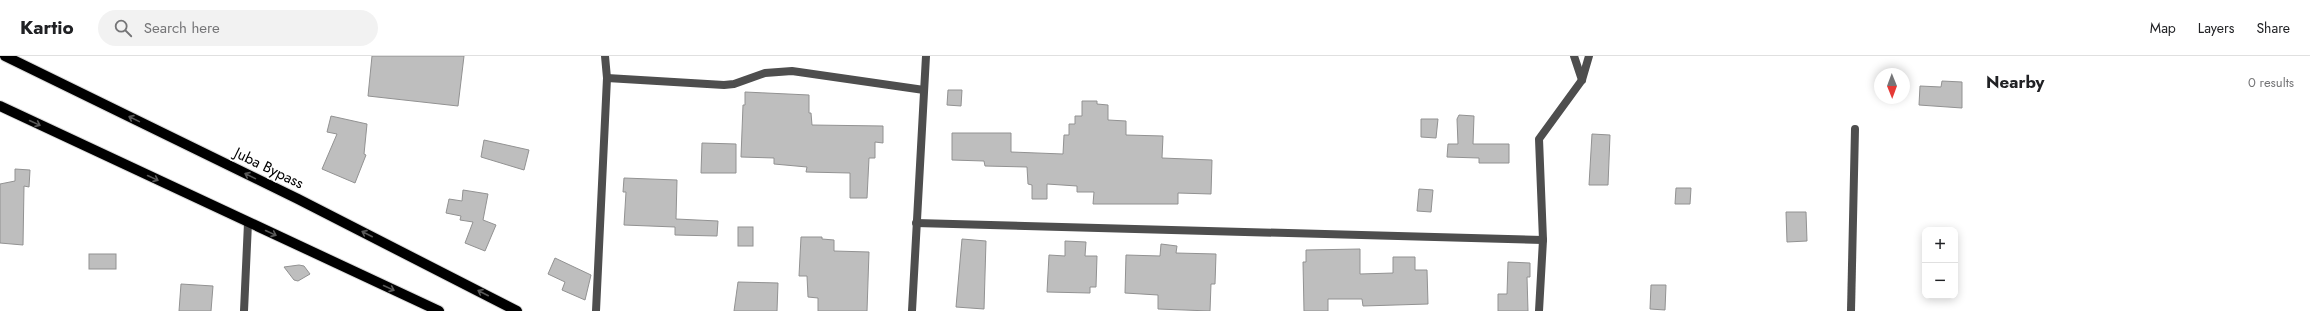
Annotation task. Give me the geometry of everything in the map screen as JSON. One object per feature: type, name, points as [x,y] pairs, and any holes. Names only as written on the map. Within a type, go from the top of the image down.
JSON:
[{"type":"main road","name":"Juba Bypass","points":[[5,56],[298,199],[517,311]]},
{"type":"main road","points":[[0,106],[439,311]]},
{"type":"street","points":[[596,311],[607,78],[606,56]]},
{"type":"street","points":[[912,311],[926,56]]},
{"type":"street","points":[[1574,56],[1582,80]]},
{"type":"street","points":[[1539,311],[1543,240],[1539,139],[1582,80],[1589,56]]},
{"type":"street","points":[[607,78],[724,85],[734,84],[764,73],[792,71],[924,90]]},
{"type":"street","points":[[1851,311],[1855,129]]},
{"type":"street","points":[[244,311],[248,223]]},
{"type":"street","points":[[916,223],[1543,240]]},
{"type":"building","points":[[372,56],[464,56],[458,106],[368,96]]},
{"type":"building","points":[[1942,81],[1962,82],[1962,108],[1919,105],[1920,86],[1941,87]]},
{"type":"building","points":[[948,90],[962,90],[961,106],[947,105]]},
{"type":"building","points":[[745,92],[809,95],[809,113],[811,113],[812,125],[883,126],[883,143],[875,142],[875,158],[869,158],[867,198],[850,198],[850,173],[806,172],[807,167],[774,164],[774,158],[741,157]]},
{"type":"building","points":[[1082,101],[1097,101],[1097,104],[1108,105],[1108,120],[1126,121],[1126,135],[1163,136],[1162,158],[1212,160],[1211,194],[1178,193],[1178,204],[1093,204],[1094,192],[1077,192],[1077,186],[1047,184],[1047,199],[1032,199],[1032,185],[1028,184],[1027,167],[985,166],[984,161],[952,160],[952,133],[1011,133],[1011,152],[1063,154],[1064,135],[1069,135],[1069,124],[1075,124],[1075,116],[1082,116]]},
{"type":"building","points":[[1459,115],[1474,116],[1473,144],[1509,144],[1509,163],[1479,163],[1479,158],[1447,157],[1448,144],[1458,144],[1457,119]]},
{"type":"building","points":[[331,116],[367,124],[364,154],[366,155],[355,183],[322,169],[337,134],[327,132]]},
{"type":"building","points":[[1421,119],[1438,119],[1436,138],[1421,137]]},
{"type":"building","points":[[1592,134],[1610,135],[1608,185],[1589,185]]},
{"type":"building","points":[[484,140],[529,150],[524,170],[481,157]]},
{"type":"building","points":[[702,143],[736,144],[736,173],[701,173]]},
{"type":"building","points":[[15,169],[30,170],[29,187],[24,186],[23,245],[0,243],[0,184],[15,181]]},
{"type":"building","points":[[624,178],[677,180],[676,219],[718,221],[717,236],[675,235],[675,227],[624,225],[626,192],[623,192]]},
{"type":"building","points":[[1676,188],[1691,188],[1690,204],[1675,204]]},
{"type":"building","points":[[1419,189],[1433,190],[1431,212],[1417,211]]},
{"type":"building","points":[[463,190],[488,194],[483,220],[496,225],[485,251],[465,243],[473,222],[460,220],[461,216],[446,213],[449,199],[462,201]]},
{"type":"building","points":[[1786,212],[1806,212],[1807,241],[1787,242]]},
{"type":"building","points":[[738,227],[753,227],[753,246],[738,246]]},
{"type":"building","points":[[801,237],[822,237],[822,239],[834,240],[834,251],[869,252],[867,311],[818,311],[818,298],[808,297],[807,276],[799,276]]},
{"type":"building","points":[[962,239],[986,241],[984,309],[956,307]]},
{"type":"building","points":[[1065,241],[1086,242],[1085,256],[1097,256],[1096,287],[1090,287],[1090,293],[1047,292],[1049,255],[1065,256]]},
{"type":"building","points":[[1161,244],[1177,246],[1176,253],[1216,254],[1215,284],[1211,284],[1210,311],[1158,309],[1158,295],[1125,293],[1126,255],[1160,256]]},
{"type":"building","points":[[1360,249],[1360,274],[1393,273],[1393,257],[1415,257],[1415,270],[1427,270],[1428,304],[1363,306],[1362,299],[1328,299],[1328,311],[1304,311],[1303,262],[1306,262],[1306,250]]},
{"type":"building","points":[[89,254],[116,254],[116,269],[89,269]]},
{"type":"building","points":[[555,258],[591,275],[585,300],[562,290],[565,282],[548,274]]},
{"type":"building","points":[[1508,262],[1530,263],[1530,277],[1527,277],[1528,311],[1498,311],[1498,294],[1507,294]]},
{"type":"building","points":[[299,265],[304,266],[310,274],[298,281],[294,280],[284,267]]},
{"type":"building","points":[[738,282],[778,283],[777,311],[734,311]]},
{"type":"building","points":[[181,284],[213,286],[211,311],[179,311]]},
{"type":"building","points":[[1651,285],[1666,285],[1665,310],[1650,309]]}]
